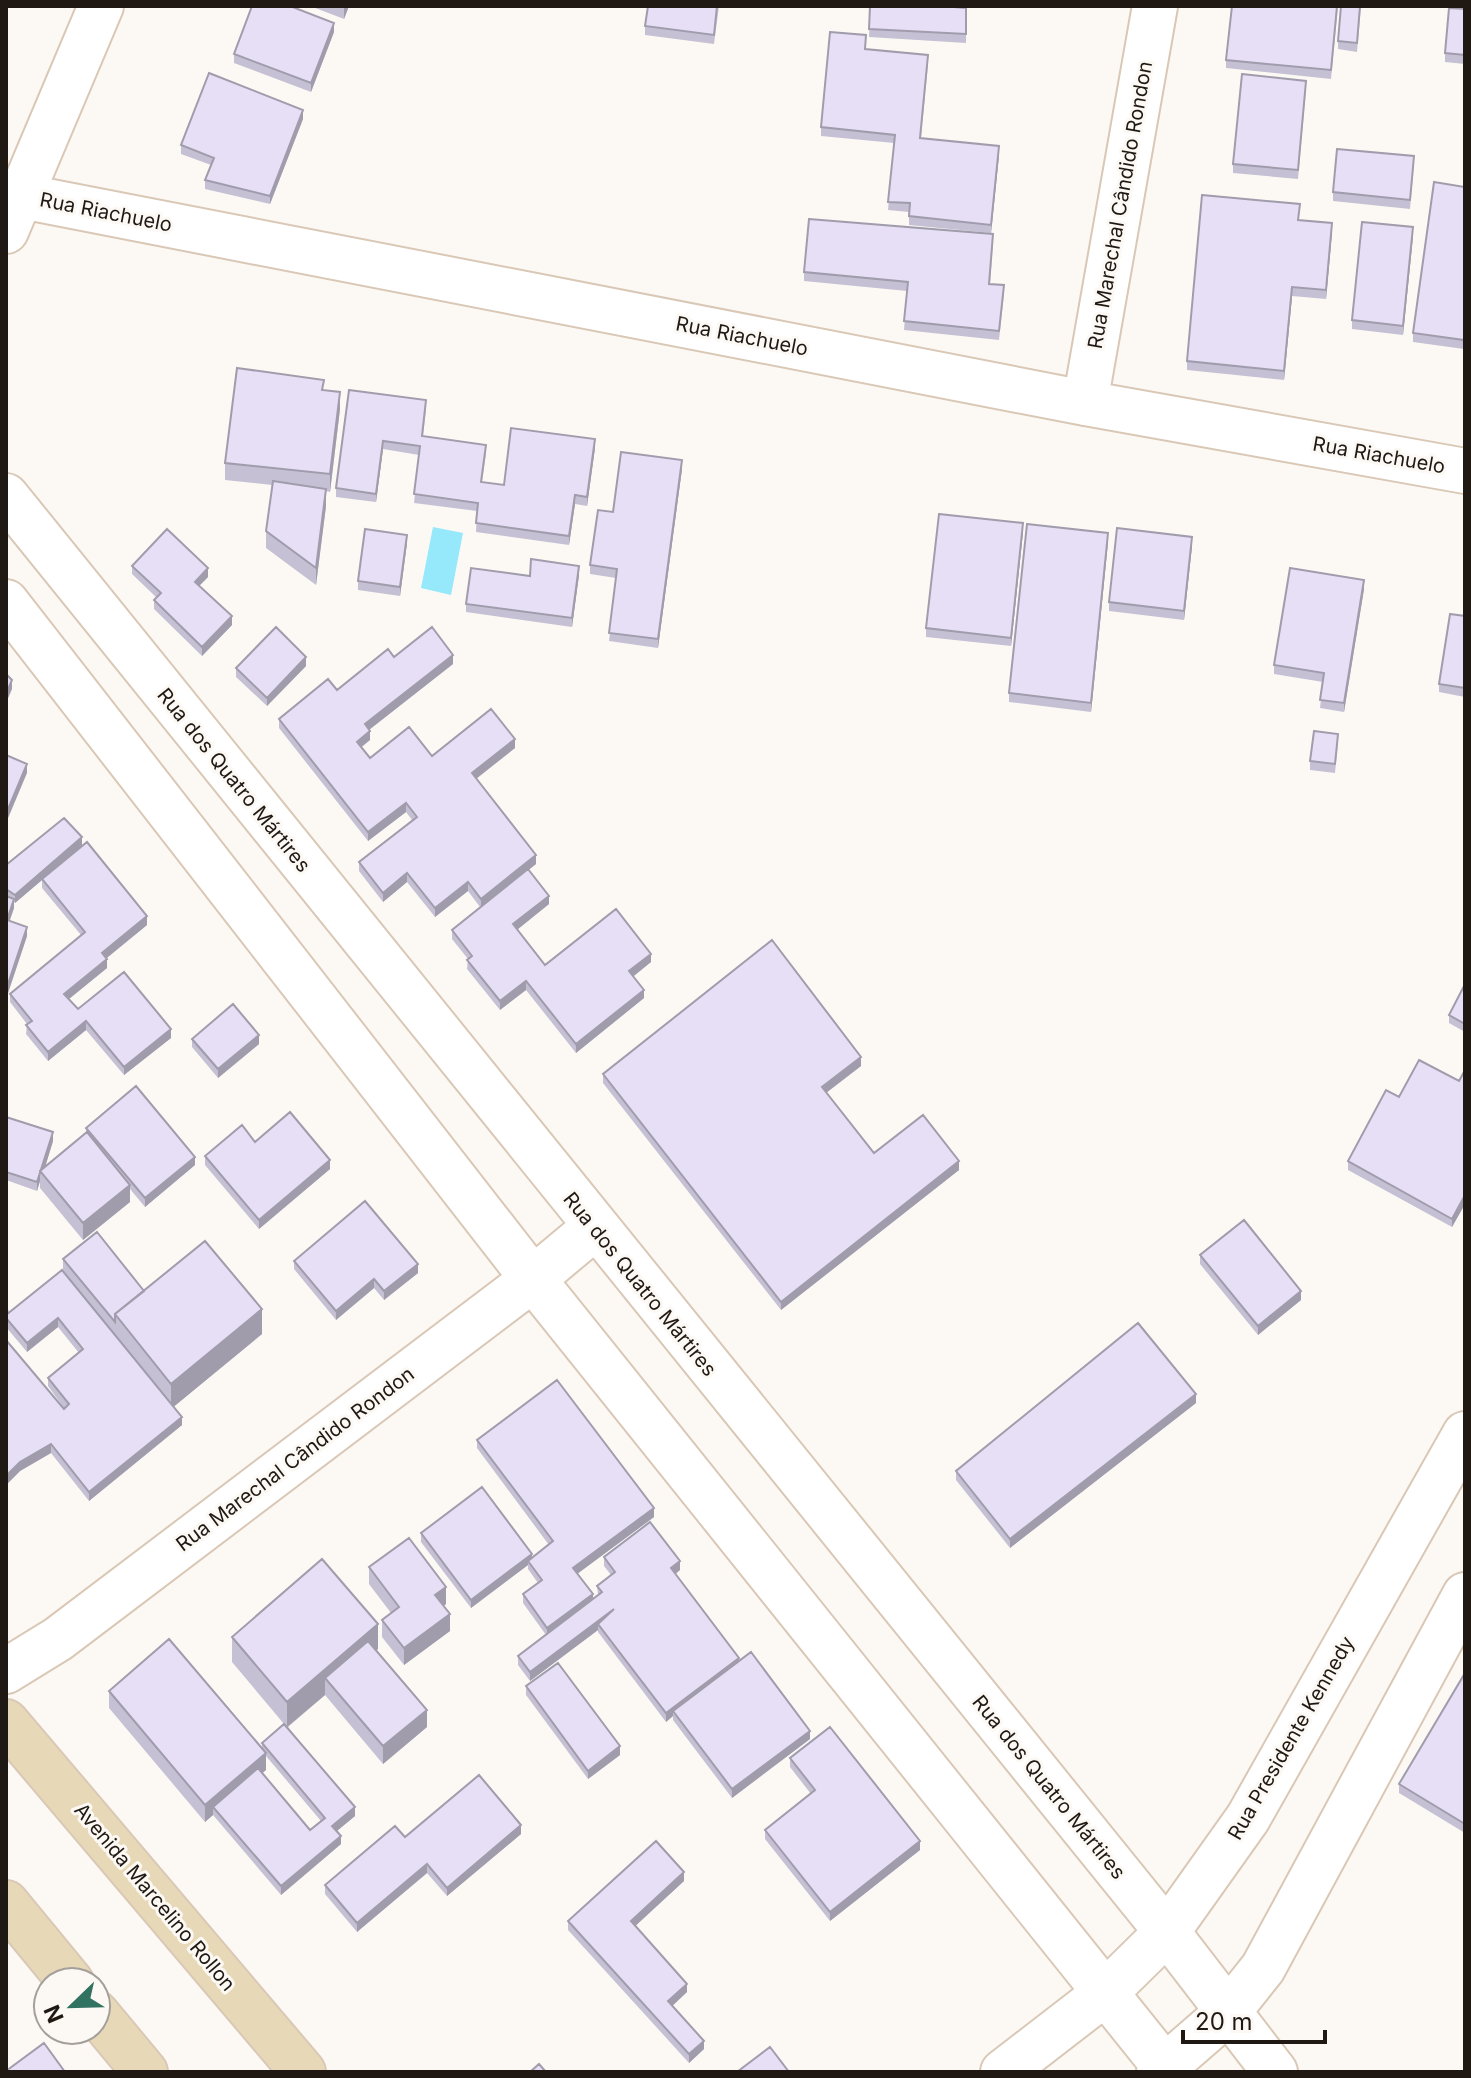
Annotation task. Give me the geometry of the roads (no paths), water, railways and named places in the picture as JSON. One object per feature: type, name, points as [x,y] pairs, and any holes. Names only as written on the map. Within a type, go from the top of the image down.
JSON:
[{"type":"main road","name":"Avenida Marcelino Rollon","points":[[6,1722],[303,2072]]},
{"type":"main road","points":[[6,1903],[58,1966]]},
{"type":"main road","points":[[112,2032],[145,2072]]},
{"type":"street","points":[[14,213],[101,6]]},
{"type":"street","name":"Rua Marechal Cândido Rondon","points":[[1085,403],[1155,6]]},
{"type":"street","name":"Rua Riachuelo","points":[[14,213],[1465,471]]},
{"type":"street","name":"Rua dos Quatro Mártires","points":[[6,496],[594,1228],[1167,1932],[1275,2072]]},
{"type":"street","points":[[6,602],[533,1279],[1164,2070],[1228,2012],[1263,1968],[1465,1595]]},
{"type":"street","name":"Rua Marechal Cândido Rondon","points":[[6,1671],[58,1639],[533,1279],[594,1228]]},
{"type":"street","name":"Rua Presidente Kennedy","points":[[1003,2072],[1104,1994],[1167,1932],[1248,1818],[1465,1434]]},
{"type":"street","name":"Rua Marechal Cândido Rondon","points":[[6,1711],[58,1639]]},
{"type":"water","points":[[433,527],[463,533],[451,595],[421,588]]}]
